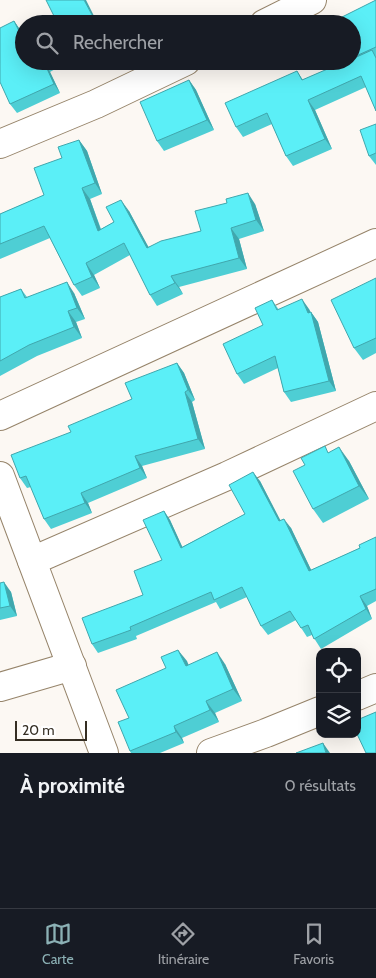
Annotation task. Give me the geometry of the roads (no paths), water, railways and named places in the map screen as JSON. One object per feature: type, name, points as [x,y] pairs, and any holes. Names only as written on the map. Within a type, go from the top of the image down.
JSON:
[{"type":"street","points":[[282,15],[312,0]]},
{"type":"street","points":[[0,144],[96,104],[167,70]]},
{"type":"street","points":[[0,416],[376,243]]},
{"type":"street","points":[[32,560],[227,476],[376,406]]},
{"type":"street","points":[[0,476],[104,753]]},
{"type":"street","points":[[0,687],[72,666]]},
{"type":"street","points":[[361,694],[376,688]]},
{"type":"street","points":[[211,753],[266,734],[316,713]]}]
